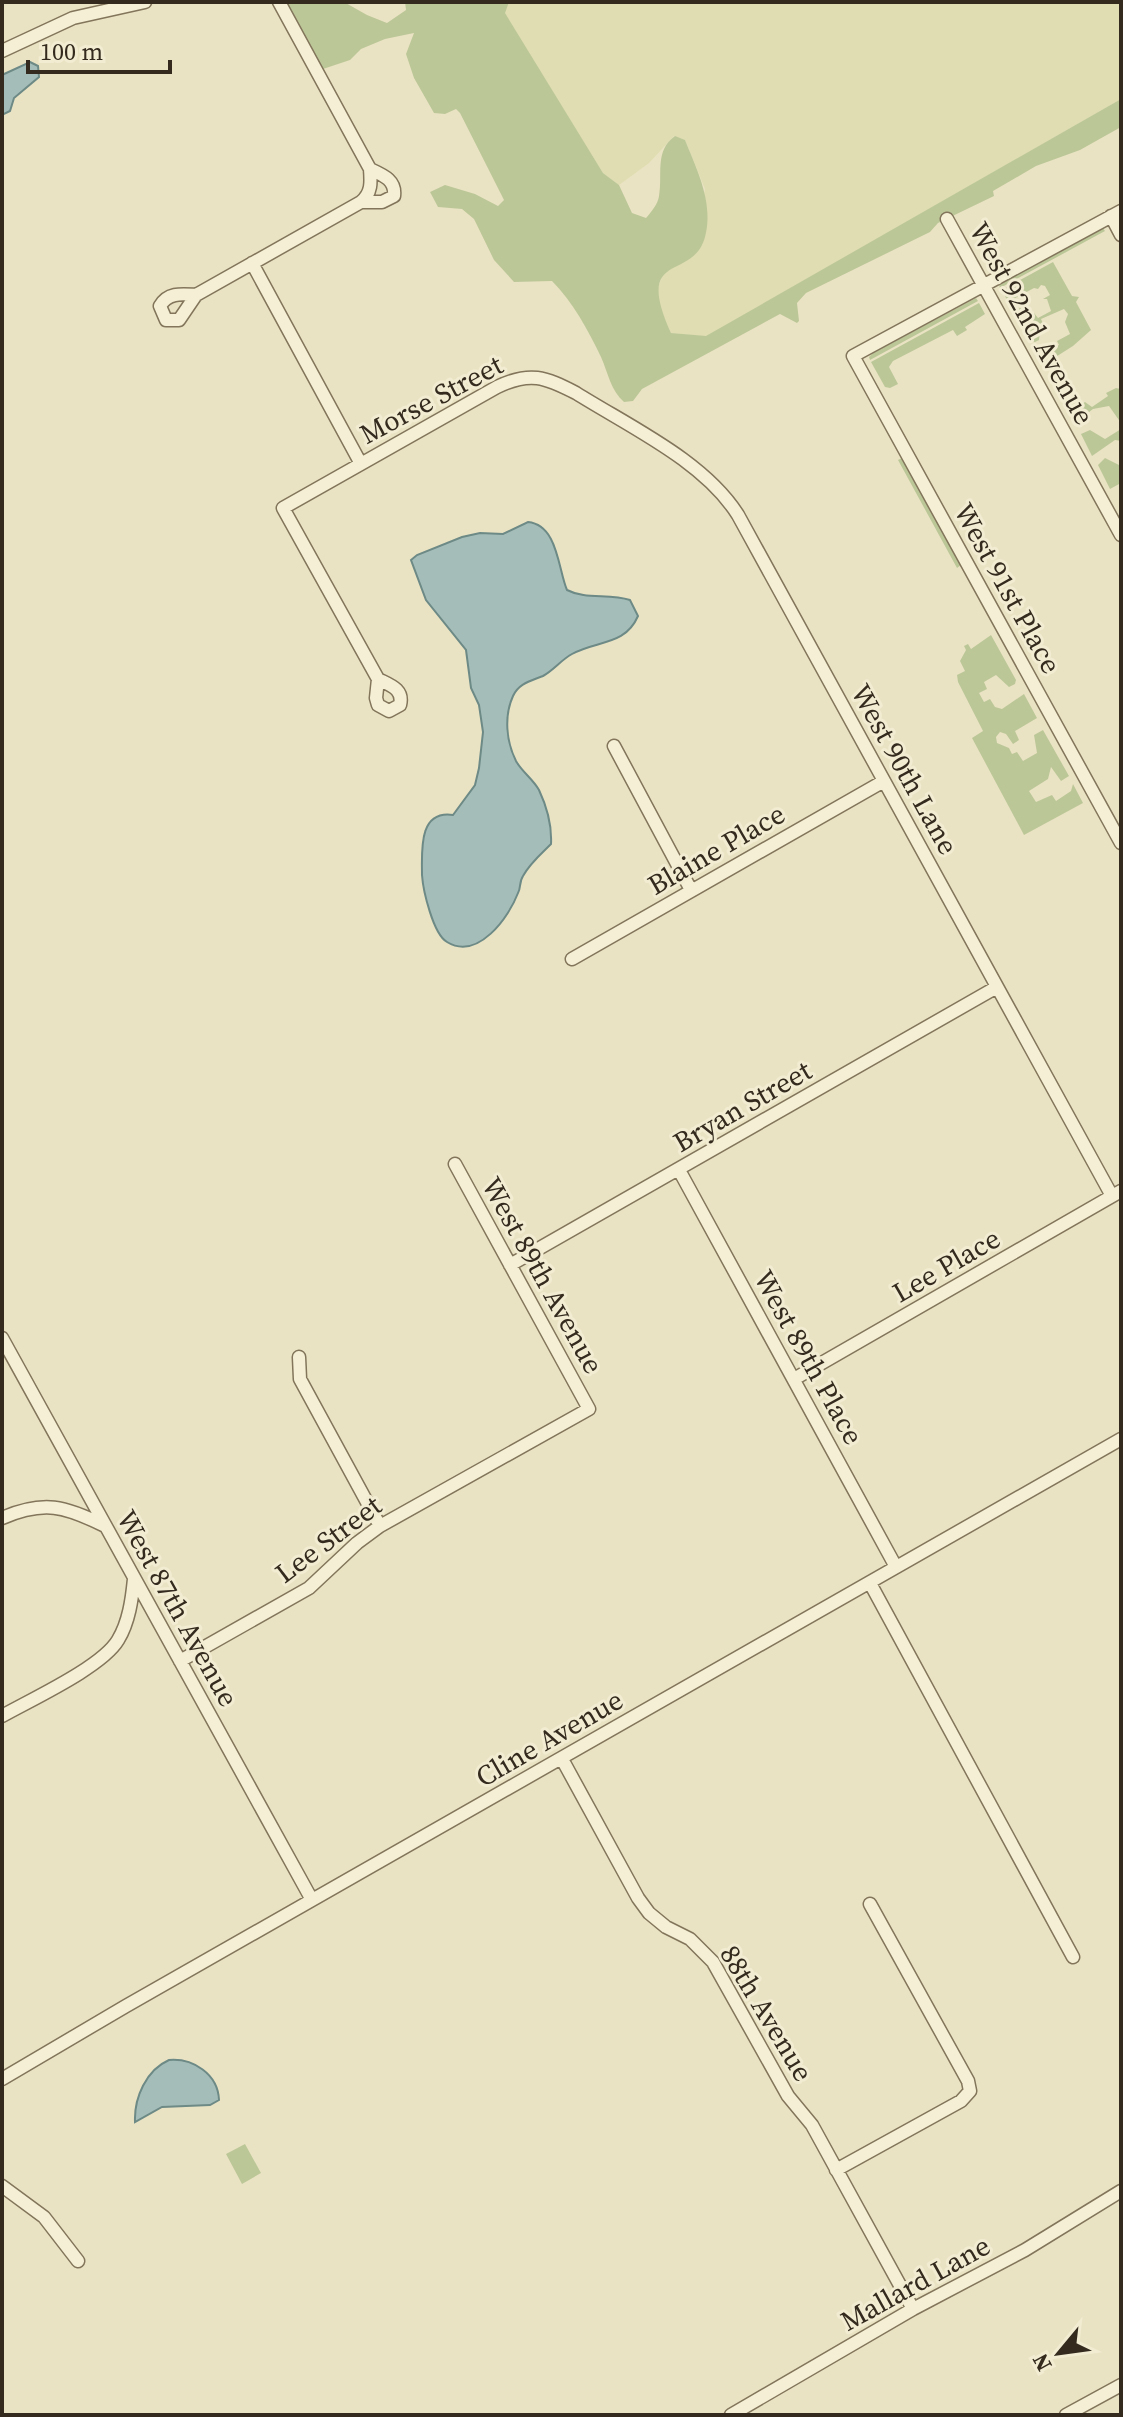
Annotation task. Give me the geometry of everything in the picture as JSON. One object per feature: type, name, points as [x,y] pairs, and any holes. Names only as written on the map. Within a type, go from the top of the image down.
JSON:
[{"type":"street","points":[[2,51],[73,18],[145,2]]},
{"type":"street","points":[[196,295],[361,202],[371,185],[370,169],[279,2]]},
{"type":"street","points":[[361,202],[390,200],[394,196],[395,188],[390,180],[370,169]]},
{"type":"street","points":[[984,285],[1116,213],[1121,235]]},
{"type":"street","name":"West 92nd Avenue","points":[[947,219],[1121,535]]},
{"type":"street","points":[[252,263],[361,464]]},
{"type":"street","name":"West 91st Place","points":[[984,285],[853,356],[1120,840]]},
{"type":"street","name":"Morse Street","points":[[378,679],[283,508],[497,387],[519,378],[533,376],[555,382],[604,411]]},
{"type":"street","name":"West 90th Lane","points":[[604,411],[703,473],[722,491],[785,598],[997,987],[1117,1194]]},
{"type":"street","points":[[614,746],[691,890]]},
{"type":"street","name":"Blaine Place","points":[[572,959],[884,781]]},
{"type":"street","name":"Bryan Street","points":[[510,1265],[997,987]]},
{"type":"street","name":"West 89th Avenue","points":[[455,1164],[589,1409]]},
{"type":"street","name":"West 89th Place","points":[[679,1170],[896,1567]]},
{"type":"street","name":"Lee Place","points":[[794,1379],[1117,1194]]},
{"type":"street","name":"West 87th Avenue","points":[[2,1338],[312,1900]]},
{"type":"street","points":[[299,1357],[300,1379],[380,1526]]},
{"type":"street","name":"Lee Street","points":[[180,1661],[309,1588],[380,1526],[589,1409]]},
{"type":"street","name":"Cline Avenue","points":[[2,2079],[1121,1439]]},
{"type":"street","points":[[2,1518],[35,1506],[52,1505],[82,1514],[105,1526]]},
{"type":"street","points":[[2,1716],[99,1660],[118,1641],[131,1609],[134,1579]]},
{"type":"street","points":[[870,1583],[1073,1957]]},
{"type":"street","name":"88th Avenue","points":[[562,1759],[649,1913],[666,1927],[690,1939],[713,1962],[788,2096],[812,2125],[913,2309]]},
{"type":"street","points":[[836,2170],[961,2101],[970,2091],[968,2081],[870,1904]]},
{"type":"street","points":[[2,2186],[44,2217],[78,2261]]},
{"type":"street","name":"Mallard Lane","points":[[731,2415],[913,2309],[1018,2254],[1121,2191]]},
{"type":"street","points":[[1066,2415],[1121,2385]]},
{"type":"shaded area","points":[[509,2],[1121,2],[1121,99],[706,337],[671,333],[661,311],[657,289],[664,273],[695,254],[705,189],[685,140],[674,136],[649,163],[619,185],[603,173],[504,13]]},
{"type":"green space","points":[[286,2],[344,2],[387,23],[406,10],[405,2],[509,2],[505,13],[603,173],[619,185],[632,213],[646,218],[658,199],[664,149],[675,136],[685,140],[703,187],[707,224],[699,251],[662,278],[659,289],[661,307],[671,333],[706,336],[1121,99],[1121,127],[1080,150],[1036,166],[993,191],[994,196],[938,223],[930,232],[806,293],[797,303],[797,323],[780,314],[642,389],[633,401],[624,402],[613,387],[580,317],[552,281],[514,282],[494,260],[474,219],[462,209],[438,207],[430,192],[445,185],[475,194],[498,206],[504,200],[460,113],[456,109],[445,114],[434,113],[414,78],[406,54],[414,33],[385,39],[361,49],[350,60],[323,69]]},
{"type":"green space","points":[[1103,228],[1105,231],[1000,288],[1004,281]]},
{"type":"green space","points":[[1053,262],[1072,296],[1079,297],[1076,302],[1091,330],[1043,365],[1035,351],[1042,352],[1059,345],[1057,341],[1070,334],[1065,322],[1068,314],[1064,309],[1041,319],[1044,326],[1039,340],[1029,341],[1014,312],[1020,308],[1031,315],[1034,313],[1038,318],[1051,311],[1047,299],[1043,299],[1050,295],[1041,285],[1008,302],[1002,290]]},
{"type":"green space","points":[[976,298],[978,301],[870,360],[873,353]]},
{"type":"green space","points":[[979,303],[985,314],[965,327],[967,330],[957,336],[953,330],[893,361],[889,367],[898,384],[885,387],[871,362]]},
{"type":"green space","points":[[1116,388],[1121,389],[1121,423],[1109,406],[1093,409],[1075,423],[1065,406],[1069,402],[1081,401],[1092,407]]},
{"type":"green space","points":[[1121,429],[1121,441],[1115,440],[1092,456],[1081,434],[1090,430],[1105,439]]},
{"type":"green space","points":[[902,458],[961,565],[957,568],[898,460]]},
{"type":"green space","points":[[1105,458],[1121,466],[1121,483],[1110,489],[1098,465]]},
{"type":"green space","points":[[991,635],[1016,680],[1009,687],[996,675],[984,682],[987,689],[979,693],[984,702],[990,699],[995,707],[1002,709],[1024,694],[1037,718],[1015,731],[1019,740],[1013,744],[1006,734],[1000,732],[996,737],[997,743],[1009,748],[1012,754],[1017,752],[1023,761],[1037,753],[1034,735],[1043,730],[1069,776],[1061,781],[1051,767],[1048,779],[1029,791],[1036,802],[1052,795],[1056,801],[1071,791],[1073,784],[1083,803],[1024,835],[972,738],[983,731],[958,682],[957,675],[965,671],[960,661],[966,650],[964,646],[968,644],[971,649]]},
{"type":"green space","points":[[245,2144],[261,2173],[242,2184],[226,2154]]},
{"type":"water","points":[[30,62],[38,66],[39,77],[14,98],[10,111],[2,115],[2,75]]},
{"type":"water","points":[[528,522],[538,525],[551,539],[567,590],[582,595],[630,600],[638,616],[626,633],[572,654],[547,674],[522,685],[513,696],[507,720],[510,745],[521,769],[542,796],[550,823],[551,844],[526,871],[514,903],[491,934],[470,946],[459,946],[442,937],[430,911],[422,875],[424,834],[433,819],[453,815],[475,785],[483,732],[479,705],[471,688],[466,650],[426,600],[411,560],[462,537],[480,533],[503,534]]},
{"type":"water","points":[[169,2060],[187,2062],[203,2070],[214,2082],[219,2100],[210,2105],[162,2107],[135,2122],[143,2086],[154,2071]]}]
